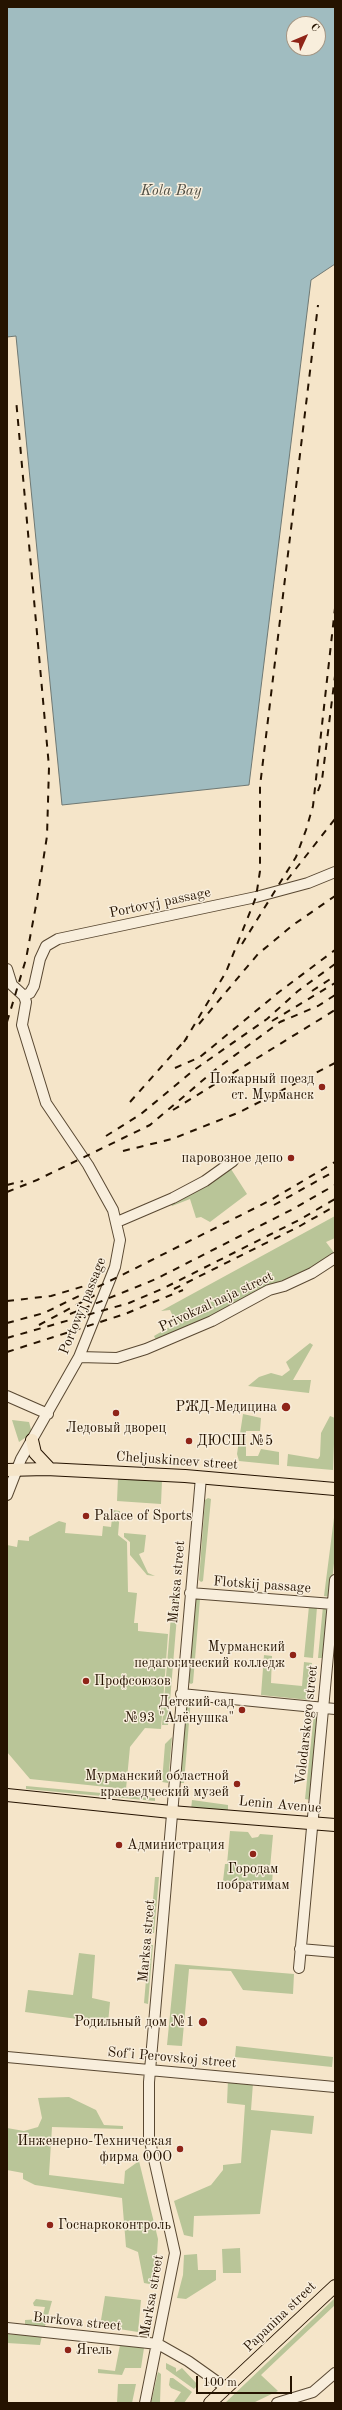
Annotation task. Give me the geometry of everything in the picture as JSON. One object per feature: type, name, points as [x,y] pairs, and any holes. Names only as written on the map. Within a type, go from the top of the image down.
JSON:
[{"type":"main road","points":[[32,1440],[35,1453],[50,1469]]},
{"type":"main road","name":"Cheljuskincev street","points":[[12,1469],[50,1469],[201,1477],[335,1489]]},
{"type":"main road","name":"Lenin Avenue","points":[[7,1795],[171,1812],[335,1825]]},
{"type":"main road","name":"Papanina street","points":[[210,2403],[335,2286]]},
{"type":"street","name":"Portovyj passage","points":[[7,1495],[12,1469],[48,1414],[80,1357],[119,1254],[117,1222],[113,1210],[88,1165],[46,1103],[22,1024],[26,1002],[24,996],[30,993],[34,986],[40,959],[46,946],[58,939],[256,897],[308,883],[335,872]]},
{"type":"street","points":[[7,969],[12,985],[24,996]]},
{"type":"street","points":[[117,1222],[180,1194],[205,1180],[233,1161]]},
{"type":"street","name":"Privokzal'naja street","points":[[80,1357],[117,1358],[146,1349],[212,1321],[269,1290],[284,1286],[312,1273],[335,1258]]},
{"type":"street","points":[[7,1396],[48,1414]]},
{"type":"street","name":"Marksa street","points":[[145,2403],[175,2253],[149,2137],[150,2070],[181,1694],[201,1477]]},
{"type":"street","name":"Volodarskogo street","points":[[299,1968],[335,1580]]},
{"type":"street","name":"Flotskij passage","points":[[190,1593],[333,1609]]},
{"type":"street","points":[[181,1694],[335,1709]]},
{"type":"street","points":[[300,1949],[335,1952]]},
{"type":"street","name":"Sof'i Perovskoj street","points":[[7,2057],[335,2087]]},
{"type":"street","name":"Burkova street","points":[[7,2328],[158,2344],[188,2361],[226,2388]]},
{"type":"street","points":[[277,2403],[313,2392],[335,2373]]},
{"type":"green space","points":[[231,1169],[247,1194],[210,1222],[201,1217],[196,1218],[190,1199],[172,1206],[169,1201]]},
{"type":"green space","points":[[335,1216],[335,1238],[326,1242],[335,1254],[310,1270],[157,1342],[154,1336],[176,1323],[170,1310],[161,1311]]},
{"type":"green space","points":[[310,1343],[313,1345],[293,1380],[311,1380],[309,1393],[248,1386],[259,1377],[271,1373],[282,1376],[290,1370],[286,1362]]},
{"type":"green space","points":[[243,1414],[261,1418],[260,1431],[246,1431],[246,1456],[258,1456],[261,1449],[279,1452],[279,1465],[239,1461],[237,1454]]},
{"type":"green space","points":[[330,1416],[335,1418],[333,1470],[287,1466],[288,1454],[318,1459],[320,1456],[321,1433]]},
{"type":"green space","points":[[12,1420],[29,1422],[32,1433],[19,1442]]},
{"type":"green space","points":[[118,1478],[162,1480],[161,1504],[117,1501]]},
{"type":"green space","points":[[208,1498],[211,1499],[203,1581],[201,1582],[199,1580],[205,1500]]},
{"type":"green space","name":"Профсоюзов","points":[[113,1510],[120,1511],[118,1535],[127,1542],[128,1592],[137,1593],[134,1623],[138,1623],[138,1631],[168,1634],[161,1729],[145,1728],[130,1747],[126,1789],[30,1779],[7,1752],[7,1545],[17,1547],[18,1540],[29,1541],[29,1537],[59,1521],[66,1523],[65,1533],[102,1536],[103,1526],[111,1527]]},
{"type":"green space","points":[[335,1510],[335,1555],[330,1597],[324,1596]]},
{"type":"green space","points":[[124,1533],[146,1535],[144,1552],[139,1554],[148,1573],[155,1576],[147,1575],[130,1555],[130,1542],[124,1537]]},
{"type":"green space","points":[[173,1591],[179,1592],[168,1725],[162,1725]]},
{"type":"green space","points":[[200,1599],[193,1683],[191,1684],[188,1682],[193,1601]]},
{"type":"green space","points":[[309,1606],[317,1607],[313,1658],[304,1657]]},
{"type":"green space","points":[[323,1606],[329,1607],[325,1658],[318,1658]]},
{"type":"green space","points":[[264,1655],[272,1656],[271,1683],[302,1686],[304,1662],[312,1663],[309,1700],[261,1695]]},
{"type":"green space","points":[[186,1698],[191,1698],[184,1783],[179,1783]]},
{"type":"green space","points":[[314,1714],[320,1715],[311,1800],[305,1799]]},
{"type":"green space","points":[[172,1737],[168,1783],[162,1782],[165,1744]]},
{"type":"green space","points":[[26,1786],[155,1798],[155,1801],[26,1789]]},
{"type":"green space","points":[[192,1800],[228,1805],[228,1813],[191,1810]]},
{"type":"green space","points":[[230,1831],[248,1832],[252,1838],[258,1837],[260,1834],[273,1835],[270,1868],[273,1869],[272,1884],[223,1881],[225,1864],[227,1864]]},
{"type":"green space","points":[[155,1877],[159,1877],[154,1933],[150,1933]]},
{"type":"green space","points":[[149,1945],[153,1945],[148,2004],[144,2003]]},
{"type":"green space","points":[[79,1953],[95,1955],[92,1998],[110,2002],[108,2023],[25,2012],[28,1990],[73,1995]]},
{"type":"green space","points":[[175,1964],[294,1974],[293,1994],[243,1990],[231,1971],[189,1969],[182,2046],[167,2045]]},
{"type":"green space","points":[[236,2046],[333,2057],[332,2067],[235,2057]]},
{"type":"green space","points":[[228,2079],[253,2083],[251,2110],[314,2116],[312,2134],[271,2130],[260,2214],[194,2216],[193,2237],[184,2235],[174,2201],[211,2185],[223,2170],[223,2165],[241,2163],[245,2105],[227,2103]]},
{"type":"green space","points":[[69,2097],[96,2110],[104,2125],[123,2126],[123,2129],[52,2127],[49,2175],[124,2184],[125,2171],[139,2161],[158,2239],[155,2285],[144,2283],[138,2252],[126,2247],[122,2198],[35,2185],[23,2179],[23,2173],[7,2170],[7,2128],[24,2131],[38,2127],[42,2118],[38,2098]]},
{"type":"green space","points":[[240,2248],[241,2273],[223,2273],[222,2249]]},
{"type":"green space","points":[[197,2254],[198,2270],[216,2270],[216,2280],[186,2299],[177,2298],[183,2275],[184,2255]]},
{"type":"green space","points":[[105,2296],[141,2300],[138,2332],[100,2326]]},
{"type":"green space","points":[[335,2298],[335,2305],[261,2375],[278,2391],[253,2403],[225,2403]]},
{"type":"green space","points":[[36,2299],[52,2301],[45,2326],[25,2325],[25,2320],[42,2319],[45,2307],[34,2306],[33,2303]]},
{"type":"green space","points":[[7,2334],[42,2336],[40,2345],[7,2343]]},
{"type":"green space","points":[[120,2345],[144,2348],[141,2368],[125,2368],[122,2375],[98,2373],[98,2369],[115,2371]]},
{"type":"green space","points":[[166,2363],[176,2368],[176,2372],[182,2368],[198,2385],[194,2389],[166,2369]]},
{"type":"green space","points":[[158,2372],[161,2374],[160,2403],[151,2403]]},
{"type":"green space","points":[[170,2378],[173,2378],[192,2392],[184,2403],[174,2402],[181,2392],[171,2388],[169,2385]]},
{"type":"green space","points":[[118,2384],[136,2384],[132,2403],[117,2403]]},
{"type":"water","name":"Kola Bay","points":[[7,7],[335,7],[335,264],[311,280],[249,785],[62,805],[16,336],[7,337]]},
{"type":"railway","points":[[184,1042],[226,972],[256,897],[260,871],[260,786],[318,305]]},
{"type":"railway","points":[[7,1022],[26,959],[37,900],[47,836],[49,767],[16,399]]},
{"type":"railway","points":[[242,944],[296,857],[313,806],[335,608]]},
{"type":"railway","points":[[318,791],[322,780],[335,676]]},
{"type":"railway","points":[[287,880],[335,819]]},
{"type":"railway","points":[[7,866],[7,927]]},
{"type":"railway","points":[[199,1024],[258,954],[293,925],[335,896]]},
{"type":"railway","points":[[175,1068],[200,1057],[279,992],[335,950]]},
{"type":"railway","points":[[106,1136],[141,1114],[194,1070],[267,1019],[298,991],[335,964]]},
{"type":"railway","points":[[312,991],[335,976]]},
{"type":"railway","points":[[272,1021],[335,983]]},
{"type":"railway","points":[[7,1192],[37,1180],[150,1125],[215,1070],[280,1022],[318,1006],[335,995]]},
{"type":"railway","points":[[173,1110],[335,1010]]},
{"type":"railway","points":[[130,1102],[187,1038]]},
{"type":"railway","points":[[123,1151],[172,1139],[240,1112],[335,1063]]},
{"type":"railway","points":[[7,1323],[44,1313],[120,1276],[269,1201],[335,1162]]},
{"type":"railway","points":[[274,1205],[335,1171]]},
{"type":"railway","points":[[7,1185],[23,1181]]},
{"type":"railway","points":[[70,1314],[156,1279],[293,1209],[335,1185]]},
{"type":"railway","points":[[7,1338],[129,1303],[162,1289],[299,1220],[335,1199]]},
{"type":"railway","points":[[174,1289],[300,1226],[335,1206]]},
{"type":"railway","points":[[7,1301],[51,1296],[98,1282]]},
{"type":"railway","points":[[7,1352],[125,1314],[183,1290]]},
{"type":"railway","points":[[39,1325],[95,1295]]},
{"type":"place","name":"Пожарный поезд ст. Мурманск","points":[[322,1087]]},
{"type":"place","name":"паровозное депо","points":[[291,1158]]},
{"type":"place","name":"РЖД-Медицина","points":[[286,1407]]},
{"type":"place","name":"Ледовый дворец","points":[[116,1413]]},
{"type":"place","name":"ДЮСШ №5","points":[[189,1441]]},
{"type":"place","name":"Palace of Sports","points":[[86,1516]]},
{"type":"place","name":"Мурманский педагогический колледж","points":[[293,1655]]},
{"type":"place","name":"Профсоюзов","points":[[86,1681]]},
{"type":"place","name":"Детский сад №93 \"Алёнушка\"","points":[[242,1710]]},
{"type":"place","name":"Мурманский областной краеведческий музей","points":[[237,1784]]},
{"type":"place","name":"Администрация","points":[[119,1845]]},
{"type":"place","name":"Городам побратимам","points":[[253,1854]]},
{"type":"place","name":"Родильный дом №1","points":[[203,2022]]},
{"type":"place","name":"Инженерно-Техническая фирма ООО","points":[[180,2149]]},
{"type":"place","name":"Госнаркоконтроль","points":[[50,2225]]},
{"type":"place","name":"Ягель","points":[[68,2350]]}]
